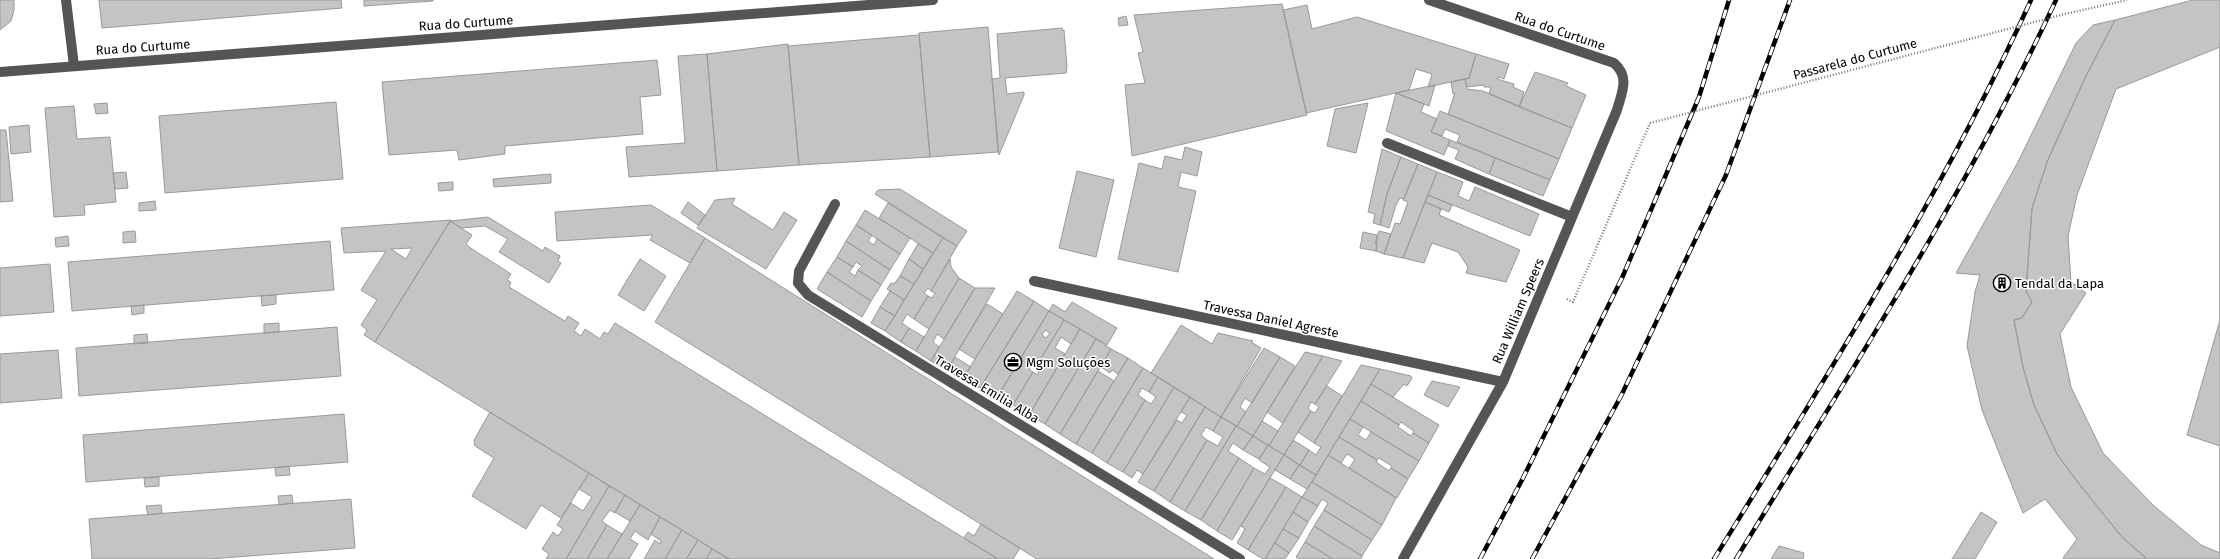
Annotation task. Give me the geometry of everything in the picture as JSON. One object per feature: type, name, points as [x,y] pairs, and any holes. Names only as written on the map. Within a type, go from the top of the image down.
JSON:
[{"type":"street","points":[[66,0],[74,66]]},
{"type":"street","name":"Rua do Curtume","points":[[0,72],[933,0]]},
{"type":"street","name":"Rua do Curtume","points":[[1429,0],[1614,63]]},
{"type":"street","name":"Rua William Speers","points":[[1403,559],[1503,382],[1617,110],[1624,79],[1622,70],[1614,63]]},
{"type":"street","points":[[1387,143],[1572,217]]},
{"type":"street","name":"Travessa Emília Alba","points":[[835,204],[799,271],[798,283],[808,295],[1240,559]]},
{"type":"street","name":"Travessa Daniel Agreste","points":[[1034,281],[1503,382]]},
{"type":"path","name":"Passarela do Curtume","points":[[1567,299],[1573,302],[1650,123],[2065,14],[2126,0]]},
{"type":"building","points":[[0,0],[14,0],[14,10],[11,21],[0,30]]},
{"type":"building","points":[[99,0],[341,0],[342,8],[102,28]]},
{"type":"building","points":[[364,0],[433,0],[433,1],[364,6]]},
{"type":"building","points":[[2193,0],[2220,0],[2220,559],[2147,559],[2121,536],[2057,454],[2034,405],[2023,367],[2014,320],[2022,318],[2032,302],[2026,291],[2032,208],[2047,162],[2086,76],[2115,20]]},
{"type":"building","points":[[1282,4],[1307,115],[1132,156],[1125,85],[1145,83],[1138,53],[1143,52],[1134,15]]},
{"type":"building","points":[[1307,5],[1312,29],[1357,17],[1476,54],[1469,78],[1428,87],[1432,74],[1416,69],[1409,90],[1306,113],[1283,10]]},
{"type":"building","points":[[1126,16],[1128,25],[1119,26],[1118,18]]},
{"type":"building","name":"Tendal da Lapa","points":[[2115,20],[2086,76],[2049,157],[2032,208],[2026,291],[2032,302],[2022,318],[2014,320],[2023,367],[2034,405],[2057,454],[2121,536],[2147,559],[2064,559],[2063,558],[2077,539],[2045,499],[2023,513],[1982,410],[1967,346],[1975,292],[1980,275],[1956,273],[2018,162],[2076,43],[2093,25]]},
{"type":"building","points":[[988,27],[998,152],[930,157],[919,33]]},
{"type":"building","points":[[1062,28],[1063,31],[1064,30],[1067,66],[1066,73],[1005,78],[1007,94],[1024,92],[1024,95],[999,155],[992,79],[1000,78],[997,34]]},
{"type":"building","points":[[919,35],[930,157],[799,165],[788,46]]},
{"type":"building","points":[[788,44],[799,165],[717,171],[707,54]]},
{"type":"building","points":[[2220,47],[2220,320],[2187,435],[2220,446],[2220,553],[2201,545],[2153,505],[2103,453],[2071,387],[2060,334],[2086,293],[2071,282],[2068,236],[2077,195],[2116,89]]},
{"type":"building","points":[[707,54],[717,171],[629,177],[626,147],[685,143],[678,56]]},
{"type":"building","points":[[1476,54],[1509,64],[1504,79],[1498,77],[1497,79],[1514,84],[1513,87],[1524,92],[1519,107],[1489,94],[1491,87],[1484,87],[1484,85],[1467,87],[1465,79],[1469,78]]},
{"type":"building","points":[[657,60],[661,95],[640,97],[643,134],[505,146],[505,154],[459,160],[457,150],[389,155],[382,82]]},
{"type":"building","points":[[1535,72],[1568,83],[1566,86],[1586,95],[1572,128],[1519,107]]},
{"type":"building","points":[[1465,79],[1467,89],[1483,91],[1572,128],[1559,159],[1448,114],[1455,93],[1453,94],[1451,82]]},
{"type":"building","points":[[1435,85],[1429,106],[1396,93]]},
{"type":"building","points":[[1396,93],[1424,104],[1421,112],[1437,119],[1431,132],[1450,140],[1444,155],[1386,131]]},
{"type":"building","points":[[336,102],[343,179],[165,193],[159,116]]},
{"type":"building","points":[[107,103],[108,113],[96,114],[94,104]]},
{"type":"building","points":[[1368,103],[1356,153],[1327,146],[1335,109]]},
{"type":"building","points":[[74,106],[77,139],[110,137],[116,202],[84,205],[85,215],[54,217],[45,108]]},
{"type":"building","points":[[1440,111],[1559,159],[1550,180],[1457,142],[1460,135],[1445,129],[1442,136],[1431,132]]},
{"type":"building","points":[[29,125],[31,152],[11,154],[9,127]]},
{"type":"building","points":[[0,130],[6,130],[13,201],[0,202]]},
{"type":"building","points":[[1450,140],[1495,158],[1489,174],[1455,159],[1459,150],[1448,146]]},
{"type":"building","points":[[1185,147],[1202,152],[1197,176],[1181,172],[1178,187],[1196,191],[1178,272],[1118,259],[1139,163],[1162,169],[1165,156],[1182,160]]},
{"type":"building","points":[[1382,149],[1401,157],[1387,194],[1380,225],[1373,223],[1375,214],[1368,212]]},
{"type":"building","points":[[1401,157],[1418,164],[1404,199],[1400,198],[1396,205],[1389,228],[1380,225],[1387,194]]},
{"type":"building","points":[[1495,158],[1550,180],[1543,196],[1489,174]]},
{"type":"building","points":[[1418,164],[1437,172],[1403,258],[1384,254],[1395,223],[1400,224],[1408,202],[1403,200]]},
{"type":"building","points":[[1077,171],[1114,180],[1096,257],[1059,248]]},
{"type":"building","points":[[126,172],[128,188],[115,189],[113,173]]},
{"type":"building","points":[[1437,172],[1463,182],[1458,196],[1469,201],[1475,187],[1539,214],[1530,236],[1428,195]]},
{"type":"building","points":[[551,174],[551,183],[494,187],[493,179]]},
{"type":"building","points":[[453,182],[453,190],[439,191],[438,183]]},
{"type":"building","points":[[900,189],[967,231],[957,246],[875,194],[878,190]]},
{"type":"building","points":[[1428,195],[1452,205],[1449,212],[1425,202]]},
{"type":"building","points":[[735,198],[732,204],[773,230],[784,212],[797,220],[766,269],[697,228],[715,200]]},
{"type":"building","points":[[155,201],[156,210],[139,211],[139,203]]},
{"type":"building","points":[[688,202],[705,215],[698,225],[681,213]]},
{"type":"building","points":[[1425,202],[1441,209],[1439,215],[1520,250],[1506,282],[1466,273],[1468,267],[1458,252],[1432,243],[1424,263],[1403,258]]},
{"type":"building","points":[[888,203],[943,238],[933,253],[879,218]]},
{"type":"building","points":[[651,205],[705,238],[690,263],[650,240],[653,235],[557,241],[555,212]]},
{"type":"building","points":[[865,210],[910,238],[900,254],[856,225]]},
{"type":"building","points":[[488,217],[543,251],[545,247],[560,256],[558,261],[561,263],[549,283],[499,252],[508,239],[485,226],[461,228],[450,221]]},
{"type":"building","points":[[451,220],[375,342],[364,335],[367,330],[361,325],[377,300],[361,290],[386,251],[344,253],[341,228]],"holes":[[[412,248],[406,259],[391,249]]]},
{"type":"building","points":[[450,221],[472,235],[466,244],[469,247],[511,274],[507,280],[511,282],[509,287],[565,321],[568,316],[579,323],[574,331],[581,336],[585,329],[600,339],[604,332],[608,334],[615,323],[998,559],[729,559],[375,342]]},
{"type":"building","points":[[856,225],[872,235],[868,241],[874,245],[877,239],[900,254],[890,270],[846,241]]},
{"type":"building","points":[[135,231],[136,242],[123,243],[123,232]]},
{"type":"building","points":[[1379,231],[1391,234],[1384,254],[1376,251],[1377,244],[1375,244]]},
{"type":"building","points":[[1363,232],[1377,235],[1376,251],[1360,248]]},
{"type":"building","points":[[68,236],[69,246],[56,247],[55,238]]},
{"type":"building","points":[[705,238],[1214,559],[1037,559],[655,322]]},
{"type":"building","points":[[943,238],[957,246],[931,291],[928,288],[924,293],[928,296],[914,319],[907,314],[902,323],[909,328],[901,342],[885,331]]},
{"type":"building","points":[[330,241],[334,290],[72,311],[68,262]]},
{"type":"building","points":[[846,241],[890,270],[881,285],[858,270],[862,266],[856,262],[853,267],[837,257]]},
{"type":"building","points":[[918,244],[933,253],[923,269],[909,259]]},
{"type":"building","points":[[837,257],[853,267],[849,272],[855,276],[858,270],[881,285],[871,301],[827,272]]},
{"type":"building","points":[[640,259],[666,276],[644,311],[618,295]]},
{"type":"building","points":[[909,259],[923,269],[914,284],[900,276]]},
{"type":"building","points":[[950,259],[951,267],[959,278],[929,329],[914,319],[928,296],[932,298],[935,293],[931,291]]},
{"type":"building","points":[[50,264],[54,312],[0,316],[0,268]]},
{"type":"building","points":[[827,272],[871,301],[862,317],[817,289]]},
{"type":"building","points":[[900,276],[914,284],[904,300],[887,289],[891,283],[894,284]]},
{"type":"building","points":[[959,278],[975,288],[944,339],[937,334],[933,342],[939,347],[931,361],[916,351]]},
{"type":"building","points":[[975,288],[995,288],[947,370],[931,361]]},
{"type":"building","points":[[890,291],[904,300],[895,316],[880,307]]},
{"type":"building","points":[[1017,291],[1034,301],[980,388],[962,380]]},
{"type":"building","points":[[276,295],[276,304],[262,306],[261,296]]},
{"type":"building","points":[[1034,301],[1049,311],[998,396],[980,388]]},
{"type":"building","points":[[1072,302],[1117,328],[1107,345],[1049,311],[1053,304],[1065,312]]},
{"type":"building","points":[[987,304],[1003,314],[975,359],[959,349]]},
{"type":"building","points":[[144,305],[144,313],[132,315],[131,306]]},
{"type":"building","points":[[880,307],[895,316],[885,331],[871,323]]},
{"type":"building","points":[[1049,311],[1064,320],[1037,365],[1033,363],[1029,369],[1033,372],[1013,405],[998,396]],"holes":[[[1045,330],[1050,333],[1046,338],[1042,335]]]},
{"type":"building","points":[[1064,320],[1080,329],[1071,344],[1061,337],[1055,348],[1065,354],[1029,415],[1013,405],[1033,372],[1037,375],[1041,368],[1037,365]]},
{"type":"building","points":[[279,323],[279,332],[264,333],[264,324]]},
{"type":"building","points":[[1181,325],[1212,344],[1218,333],[1253,341],[1251,342],[1261,348],[1221,417],[1151,373]]},
{"type":"building","points":[[337,327],[341,376],[79,396],[76,348]]},
{"type":"building","points":[[909,328],[924,337],[916,351],[901,342]]},
{"type":"building","points":[[1080,329],[1096,339],[1045,424],[1029,415]]},
{"type":"building","points":[[147,334],[148,343],[134,344],[134,335]]},
{"type":"building","points":[[1096,339],[1111,349],[1060,434],[1045,424]]},
{"type":"building","points":[[1264,348],[1280,357],[1252,403],[1245,398],[1240,407],[1246,412],[1237,426],[1221,417]]},
{"type":"building","points":[[1111,349],[1128,358],[1118,374],[1112,370],[1110,373],[1101,367]]},
{"type":"building","points":[[58,350],[62,398],[0,403],[0,354]]},
{"type":"building","points":[[1305,352],[1323,356],[1283,423],[1267,412]]},
{"type":"building","points":[[1323,356],[1342,361],[1315,404],[1311,402],[1308,408],[1311,411],[1284,455],[1269,446]]},
{"type":"building","points":[[955,357],[971,367],[962,380],[947,370]]},
{"type":"building","points":[[1280,357],[1295,366],[1253,436],[1237,426]]},
{"type":"building","points":[[1128,358],[1143,368],[1092,453],[1076,444]]},
{"type":"building","points":[[1361,365],[1380,369],[1316,475],[1300,465],[1309,450],[1316,455],[1321,447],[1314,443]]},
{"type":"building","points":[[1143,368],[1158,377],[1149,392],[1142,388],[1138,395],[1145,400],[1107,463],[1092,453]]},
{"type":"building","points":[[1380,369],[1411,376],[1412,378],[1407,386],[1404,384],[1393,397],[1371,384]]},
{"type":"building","points":[[1098,371],[1114,381],[1076,444],[1060,434]]},
{"type":"building","points":[[1158,377],[1174,387],[1123,472],[1107,463],[1145,400],[1151,404],[1156,397],[1149,392]]},
{"type":"building","points":[[1432,381],[1460,387],[1448,407],[1424,395]]},
{"type":"building","points":[[1371,384],[1439,425],[1429,443],[1413,433],[1414,431],[1401,422],[1399,425],[1361,401]]},
{"type":"building","points":[[1327,386],[1342,396],[1314,443],[1298,432],[1311,411],[1315,413],[1319,407],[1315,404]]},
{"type":"building","points":[[1174,387],[1190,397],[1143,474],[1137,470],[1132,478],[1123,472]]},
{"type":"building","points":[[1190,397],[1205,407],[1154,491],[1138,482],[1177,420],[1182,423],[1187,415],[1181,412]]},
{"type":"building","points":[[1361,401],[1399,425],[1398,427],[1411,436],[1413,433],[1429,443],[1419,461],[1350,419]]},
{"type":"building","points":[[1205,407],[1221,417],[1213,431],[1206,427],[1201,435],[1207,440],[1170,502],[1154,491]]},
{"type":"building","points":[[490,412],[589,473],[561,518],[541,505],[526,529],[472,496],[494,458],[475,446],[474,440]]},
{"type":"building","points":[[344,414],[348,462],[86,482],[83,435]]},
{"type":"building","points":[[1221,417],[1236,426],[1185,511],[1170,502],[1207,440],[1218,446],[1223,437],[1213,431]]},
{"type":"building","points":[[1350,419],[1363,427],[1358,435],[1366,440],[1371,432],[1419,461],[1408,479],[1379,458],[1377,460],[1339,437]]},
{"type":"building","points":[[1262,421],[1278,431],[1269,446],[1253,436]]},
{"type":"building","points":[[1236,426],[1253,436],[1243,450],[1233,443],[1228,451],[1239,458],[1201,520],[1185,511]]},
{"type":"building","points":[[1253,436],[1268,445],[1259,459],[1243,450]]},
{"type":"building","points":[[1339,437],[1377,460],[1376,462],[1389,471],[1391,468],[1408,479],[1397,498],[1349,468],[1355,459],[1347,454],[1341,463],[1328,455]]},
{"type":"building","points":[[1293,440],[1309,450],[1300,465],[1284,455]]},
{"type":"building","points":[[1268,445],[1284,455],[1232,540],[1217,531],[1254,468],[1265,474],[1270,467],[1259,460]]},
{"type":"building","points":[[1284,455],[1299,465],[1290,479],[1275,470]]},
{"type":"building","points":[[1328,455],[1396,498],[1382,525],[1312,482]]},
{"type":"building","points":[[1239,458],[1254,468],[1217,531],[1201,520]]},
{"type":"building","points":[[1299,465],[1316,475],[1307,489],[1290,479]]},
{"type":"building","points":[[289,466],[290,475],[276,476],[275,468]]},
{"type":"building","points":[[589,473],[609,486],[566,559],[546,559],[549,554],[542,549],[553,532],[558,536],[563,529],[557,525],[571,503],[583,511],[592,497],[579,489]]},
{"type":"building","points":[[159,477],[159,486],[145,487],[144,478]]},
{"type":"building","points":[[1270,478],[1286,487],[1248,550],[1237,543],[1245,529],[1241,526]]},
{"type":"building","points":[[1312,482],[1382,525],[1372,540],[1324,510],[1328,503],[1322,499],[1318,506],[1302,497]]},
{"type":"building","points":[[609,486],[625,495],[615,513],[610,510],[602,521],[607,525],[587,559],[566,559]]},
{"type":"building","points":[[1286,487],[1302,497],[1265,559],[1263,559],[1248,550]]},
{"type":"building","points":[[292,495],[293,503],[279,505],[278,496]]},
{"type":"building","points":[[625,495],[640,505],[630,521],[615,512]]},
{"type":"building","points":[[1302,497],[1318,506],[1308,522],[1293,512]]},
{"type":"building","points":[[351,499],[355,548],[209,559],[92,559],[89,519]]},
{"type":"building","points":[[161,505],[162,513],[148,515],[146,506]]},
{"type":"building","points":[[640,505],[660,517],[648,540],[635,531],[630,539],[638,544],[629,559],[607,559]]},
{"type":"building","points":[[1324,510],[1372,540],[1362,556],[1314,526]]},
{"type":"building","points":[[1293,512],[1308,522],[1299,538],[1283,529]]},
{"type":"building","points":[[1981,512],[1997,522],[1975,559],[1952,559]]},
{"type":"building","points":[[660,517],[682,530],[665,559],[644,559],[655,540],[660,544],[661,541],[651,534]]},
{"type":"building","points":[[981,524],[1020,548],[1013,559],[998,559],[964,538],[968,532],[974,536]]},
{"type":"building","points":[[607,525],[622,534],[607,559],[587,559]]},
{"type":"building","points":[[1314,526],[1362,556],[1361,559],[1333,559],[1305,542]]},
{"type":"building","points":[[1283,529],[1299,538],[1289,553],[1275,543]]},
{"type":"building","points":[[682,530],[698,540],[686,559],[665,559]]},
{"type":"building","points":[[698,540],[712,549],[706,559],[687,558]]},
{"type":"building","points":[[1305,542],[1333,559],[1299,559],[1296,557]]},
{"type":"building","points":[[1275,543],[1289,553],[1285,559],[1265,559]]},
{"type":"building","points":[[1779,546],[1804,553],[1803,559],[1771,559]]},
{"type":"building","points":[[712,549],[729,559],[706,559]]},
{"type":"railway","points":[[1480,559],[1522,480],[1622,278],[1699,97],[1729,0]]},
{"type":"railway","points":[[1532,559],[1621,396],[1726,175],[1790,0]]},
{"type":"railway","points":[[1714,559],[1840,354],[1921,215],[1960,144],[2031,0]]},
{"type":"railway","points":[[1736,559],[1904,284],[1983,144],[2021,72],[2056,0]]},
{"type":"place","name":"Tendal da Lapa","points":[[2002,283]]},
{"type":"place","name":"Mgm Soluções","points":[[1013,362]]}]
